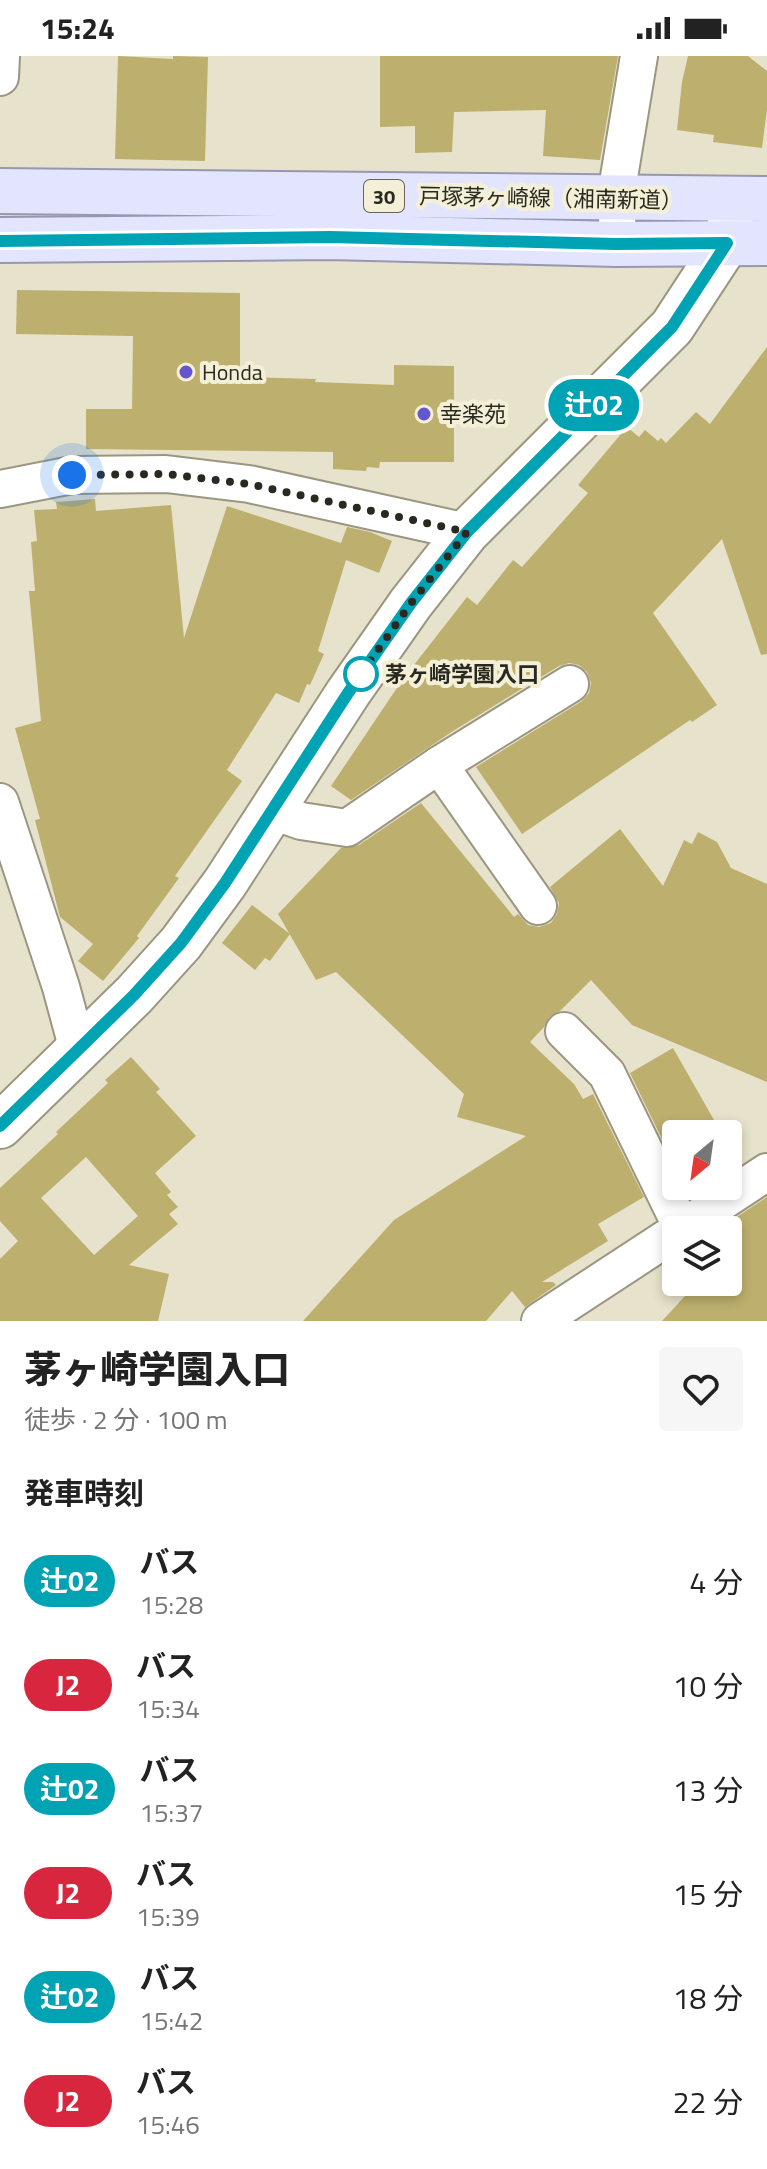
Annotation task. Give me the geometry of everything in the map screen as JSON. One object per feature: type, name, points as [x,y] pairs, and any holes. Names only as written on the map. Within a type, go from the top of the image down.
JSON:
[{"type":"main road","name":"戸塚茅ヶ崎線（湘南新道）","points":[[0,191],[750,200]]},
{"type":"main road","name":"戸塚茅ヶ崎線（湘南新道）","points":[[0,240],[330,237],[616,244],[747,243]]},
{"type":"street","points":[[0,77],[1,56]]},
{"type":"street","points":[[616,244],[619,177],[639,56]]},
{"type":"street","points":[[0,1126],[181,943],[411,603],[467,532],[672,327],[747,243],[750,200]]},
{"type":"street","points":[[0,489],[72,475],[166,474],[249,484],[467,532]]},
{"type":"street","points":[[273,811],[301,821],[347,828],[439,765],[570,684]]},
{"type":"street","points":[[439,765],[538,906]]},
{"type":"street","points":[[0,802],[61,987],[78,1050]]},
{"type":"street","points":[[564,1031],[607,1074],[673,1216]]},
{"type":"street","points":[[700,1216],[767,1172]]},
{"type":"street","points":[[540,1321],[662,1241]]},
{"type":"building","points":[[118,56],[208,57],[205,161],[115,159]]},
{"type":"building","points":[[380,56],[618,56],[600,160],[543,156],[546,110],[454,112],[452,152],[415,153],[415,126],[380,127]]},
{"type":"building","points":[[688,56],[748,56],[767,71],[767,109],[762,148],[713,142],[714,135],[677,130]]},
{"type":"building","points":[[17,290],[240,293],[240,377],[394,385],[394,365],[454,366],[454,462],[380,462],[379,468],[367,467],[366,471],[333,469],[333,452],[86,449],[86,409],[132,409],[133,336],[16,334]]},
{"type":"building","points":[[767,347],[767,654],[761,655],[722,539],[653,613],[717,705],[522,834],[476,767],[582,701],[589,693],[591,683],[587,672],[579,665],[569,663],[559,666],[453,731],[351,800],[331,786],[403,679],[467,597],[477,605],[513,560],[522,567],[588,493],[578,485],[627,427],[639,437],[645,430],[658,441],[661,438],[666,443],[696,412],[710,424]]},
{"type":"building","points":[[95,499],[96,511],[171,505],[184,638],[227,506],[341,543],[347,527],[392,541],[379,573],[346,560],[318,651],[324,654],[310,685],[307,684],[299,703],[276,693],[227,770],[242,781],[175,876],[179,878],[137,936],[139,938],[103,981],[78,961],[93,944],[60,917],[35,820],[40,819],[15,728],[41,721],[29,591],[35,591],[31,542],[37,541],[34,510],[57,509],[56,502]]},
{"type":"building","points":[[421,803],[514,917],[518,914],[528,925],[539,927],[551,923],[557,914],[559,903],[550,887],[620,829],[663,886],[684,840],[692,844],[698,832],[717,842],[731,868],[767,884],[767,1082],[632,1025],[591,980],[560,1011],[549,1017],[530,1042],[574,1084],[583,1099],[593,1094],[644,1197],[598,1224],[608,1241],[542,1282],[556,1285],[525,1307],[512,1291],[486,1321],[303,1321],[394,1220],[526,1136],[457,1117],[464,1094],[336,972],[316,980],[278,914],[341,848],[359,845]]},
{"type":"building","points":[[252,905],[290,934],[270,961],[265,958],[255,970],[222,943]]},
{"type":"building","points":[[673,1048],[714,1120],[662,1120],[662,1139],[630,1073]]},
{"type":"building","points":[[131,1057],[160,1089],[156,1092],[196,1136],[155,1173],[171,1192],[167,1195],[178,1207],[169,1214],[178,1224],[129,1265],[169,1274],[158,1321],[0,1321],[0,1259],[18,1241],[0,1221],[0,1188],[108,1083],[105,1080]],"holes":[[[86,1157],[138,1216],[94,1255],[41,1198]]]},
{"type":"building","points":[[767,1197],[767,1321],[662,1321],[685,1296],[742,1296],[742,1216],[738,1216]]},
{"type":"bus line","name":"辻02","points":[[0,241],[330,237],[616,244],[727,243],[672,327],[467,532],[411,603],[348,693],[225,883],[181,943],[134,995],[0,1126]]},
{"type":"place","name":"Honda","points":[[186,372]]},
{"type":"place","name":"幸楽苑","points":[[424,414]]},
{"type":"place","name":"茅ヶ崎学園入口","points":[[361,674]]},
{"type":"route","points":[[72,475],[166,474],[249,484],[467,532],[411,603],[361,674]]}]
